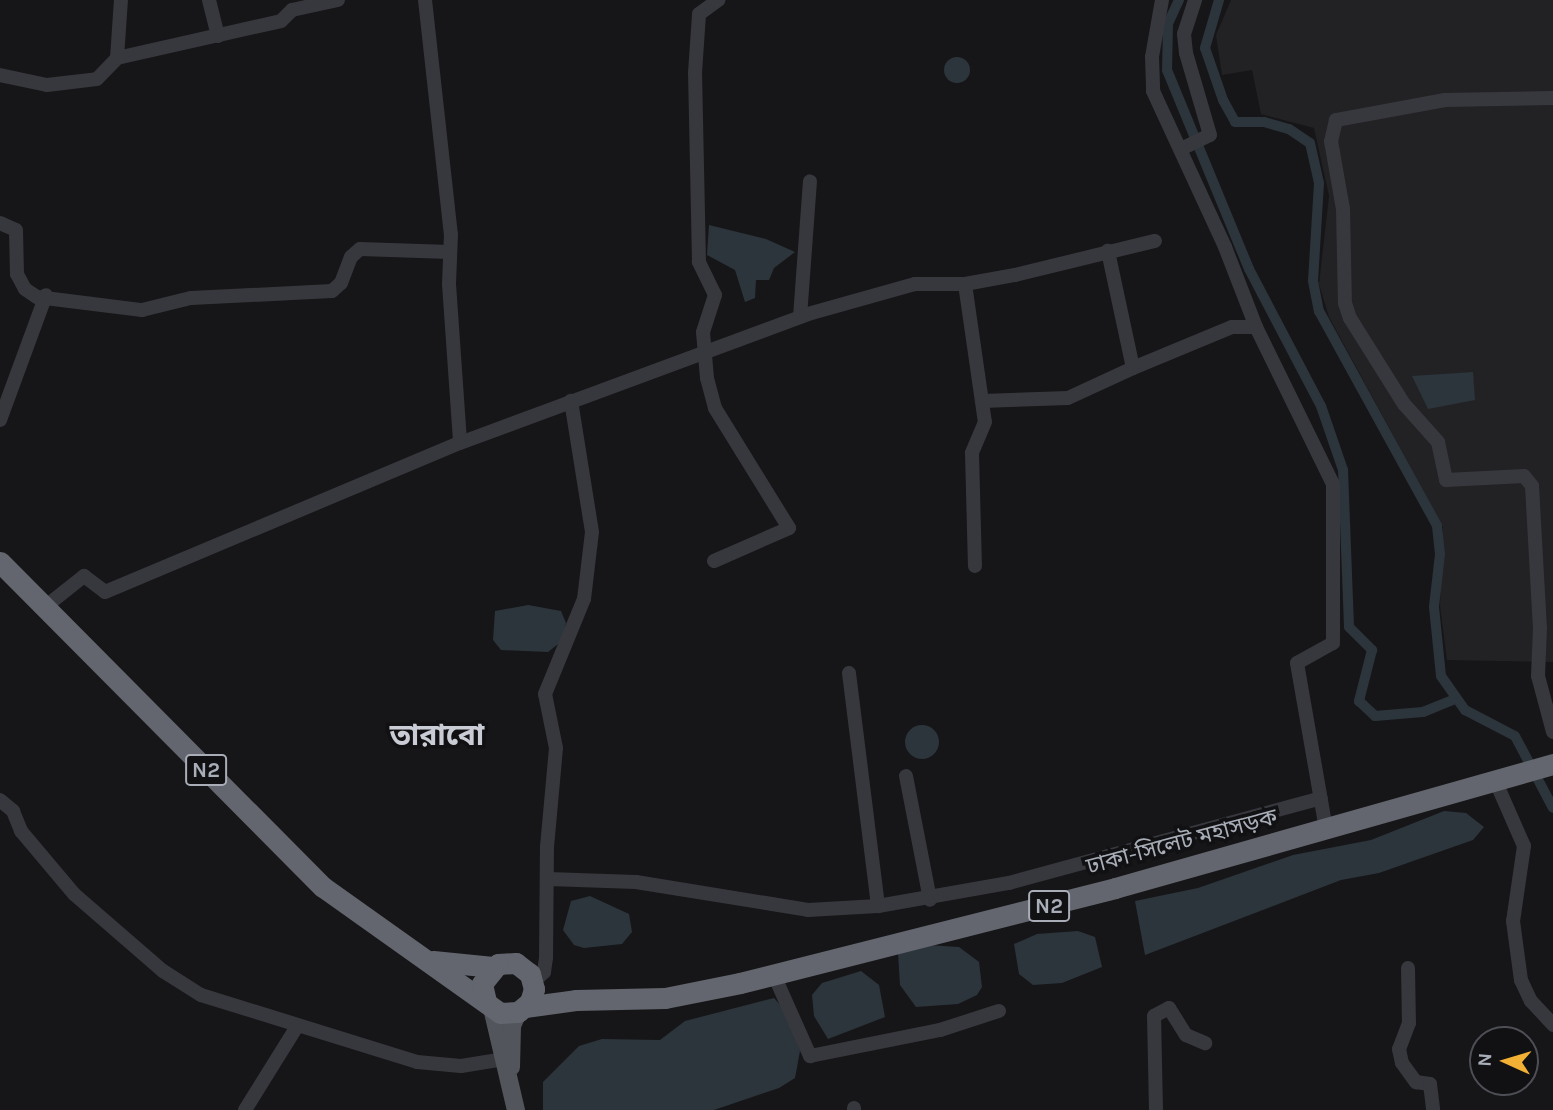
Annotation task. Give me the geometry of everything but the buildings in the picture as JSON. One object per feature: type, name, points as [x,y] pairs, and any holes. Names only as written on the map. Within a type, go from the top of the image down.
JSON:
[{"type":"highway","name":"N2","points":[[0,562],[323,887],[489,1005],[522,1010]]},
{"type":"highway","name":"ঢাকা-সিলেট মহাসড়ক","points":[[522,1010],[576,1000],[665,998],[774,975],[950,932],[1553,764]]},
{"type":"highway","name":"N2","points":[[428,961],[493,967],[516,963],[533,982]]},
{"type":"highway","points":[[489,1005],[482,984],[493,967]]},
{"type":"highway","name":"ঢাকা-সিলেট মহাসড়ক","points":[[533,982],[576,1000]]},
{"type":"highway","points":[[522,1010],[533,996],[533,982]]},
{"type":"main road","points":[[489,1005],[507,1058],[516,1110]]},
{"type":"main road","points":[[507,1058],[512,1026],[522,1010]]},
{"type":"street","points":[[117,58],[121,0]]},
{"type":"street","points":[[209,0],[218,36]]},
{"type":"street","points":[[0,75],[47,85],[97,79],[117,58],[281,21],[292,10],[338,0]]},
{"type":"street","points":[[425,0],[450,252],[460,443]]},
{"type":"street","points":[[714,561],[789,528],[715,408],[704,355],[703,332],[715,295],[699,262],[695,73],[699,14],[718,0]]},
{"type":"street","points":[[1162,0],[1152,57],[1153,92],[1181,149],[1256,327],[1333,484],[1334,643],[1297,663],[1326,829]]},
{"type":"street","points":[[1181,149],[1210,135],[1186,53],[1184,34],[1195,0]]},
{"type":"street","points":[[1553,98],[1446,100],[1336,120],[1331,141],[1343,209],[1345,303],[1349,318],[1405,404],[1438,442],[1446,480],[1524,477],[1532,486],[1540,628],[1538,676],[1553,732]]},
{"type":"street","points":[[800,317],[810,181]]},
{"type":"street","points":[[0,223],[16,230],[18,274],[25,289],[37,297],[46,295],[86,306],[142,310],[191,298],[332,291],[341,283],[351,257],[360,249],[450,252]]},
{"type":"street","points":[[45,607],[84,576],[105,592],[460,443],[704,355],[800,317],[915,284],[965,284],[1155,241]]},
{"type":"street","points":[[1108,251],[1133,368]]},
{"type":"street","points":[[965,284],[985,422],[972,453],[975,566]]},
{"type":"street","points":[[0,420],[46,295]]},
{"type":"street","points":[[982,401],[1068,398],[1232,327],[1256,327]]},
{"type":"street","points":[[533,982],[544,972],[556,748],[545,694],[584,599],[592,532],[571,401]]},
{"type":"street","points":[[849,673],[878,906]]},
{"type":"street","points":[[906,776],[930,900]]},
{"type":"street","points":[[1505,777],[1524,846],[1513,921],[1521,980],[1531,1001],[1553,1025]]},
{"type":"street","points":[[548,879],[636,882],[808,910],[878,906],[930,900],[1270,816],[1321,798]]},
{"type":"street","points":[[0,800],[13,811],[21,831],[74,894],[170,976],[201,995],[296,1028],[417,1062],[461,1066],[507,1058]]},
{"type":"street","points":[[1408,968],[1409,1023],[1399,1049],[1402,1063],[1416,1082],[1430,1084],[1433,1110]]},
{"type":"street","points":[[774,975],[810,1056],[940,1030],[999,1011]]},
{"type":"street","points":[[1156,1110],[1154,1016],[1169,1008],[1185,1035],[1205,1043]]},
{"type":"street","points":[[245,1110],[256,1085],[279,1062],[296,1028]]},
{"type":"shaded area","points":[[1231,0],[1553,0],[1553,662],[1447,660],[1440,606],[1443,527],[1329,317],[1319,284],[1329,196],[1314,128],[1261,114],[1252,70],[1222,75],[1216,35]]},
{"type":"shaded area","points":[[957,57],[966,61],[970,70],[966,79],[957,83],[948,79],[944,70],[948,61]]},
{"type":"shaded area","points":[[709,225],[766,239],[795,252],[774,268],[769,280],[756,280],[755,298],[745,302],[735,270],[707,255]]},
{"type":"shaded area","points":[[1473,372],[1475,400],[1428,409],[1412,376]]},
{"type":"shaded area","points":[[528,605],[561,611],[566,623],[562,641],[548,652],[501,650],[493,640],[495,611]]},
{"type":"shaded area","points":[[922,725],[934,730],[939,742],[934,754],[922,759],[910,754],[905,742],[910,730]]},
{"type":"shaded area","points":[[1444,811],[1466,813],[1484,827],[1473,840],[1379,873],[1341,880],[1145,955],[1135,901],[1198,888],[1293,855],[1371,840]]},
{"type":"shaded area","points":[[590,896],[629,914],[632,932],[622,944],[584,948],[574,945],[563,930],[571,901]]},
{"type":"shaded area","points":[[1078,931],[1095,937],[1102,967],[1062,983],[1033,985],[1019,974],[1014,944],[1037,934]]},
{"type":"shaded area","points":[[928,945],[959,947],[979,962],[982,987],[977,995],[958,1004],[916,1007],[900,985],[898,953]]},
{"type":"shaded area","points":[[861,971],[879,985],[885,1017],[828,1039],[814,1016],[812,995],[822,983]]},
{"type":"shaded area","points":[[774,998],[791,1017],[800,1051],[795,1078],[779,1088],[714,1110],[543,1110],[543,1082],[579,1046],[602,1039],[660,1040],[685,1021]]},
{"type":"waterway","points":[[1179,0],[1168,24],[1167,70],[1249,269],[1321,406],[1343,470],[1349,627],[1372,650],[1359,701],[1375,716],[1423,712],[1456,699]]},
{"type":"waterway","points":[[1219,0],[1205,48],[1223,100],[1235,122],[1264,122],[1289,129],[1310,143],[1319,183],[1313,281],[1319,311],[1437,526],[1440,554],[1434,607],[1441,676],[1465,710],[1515,736],[1553,808]]},
{"type":"district","name":"তারাবো","points":[[437,735]]}]
